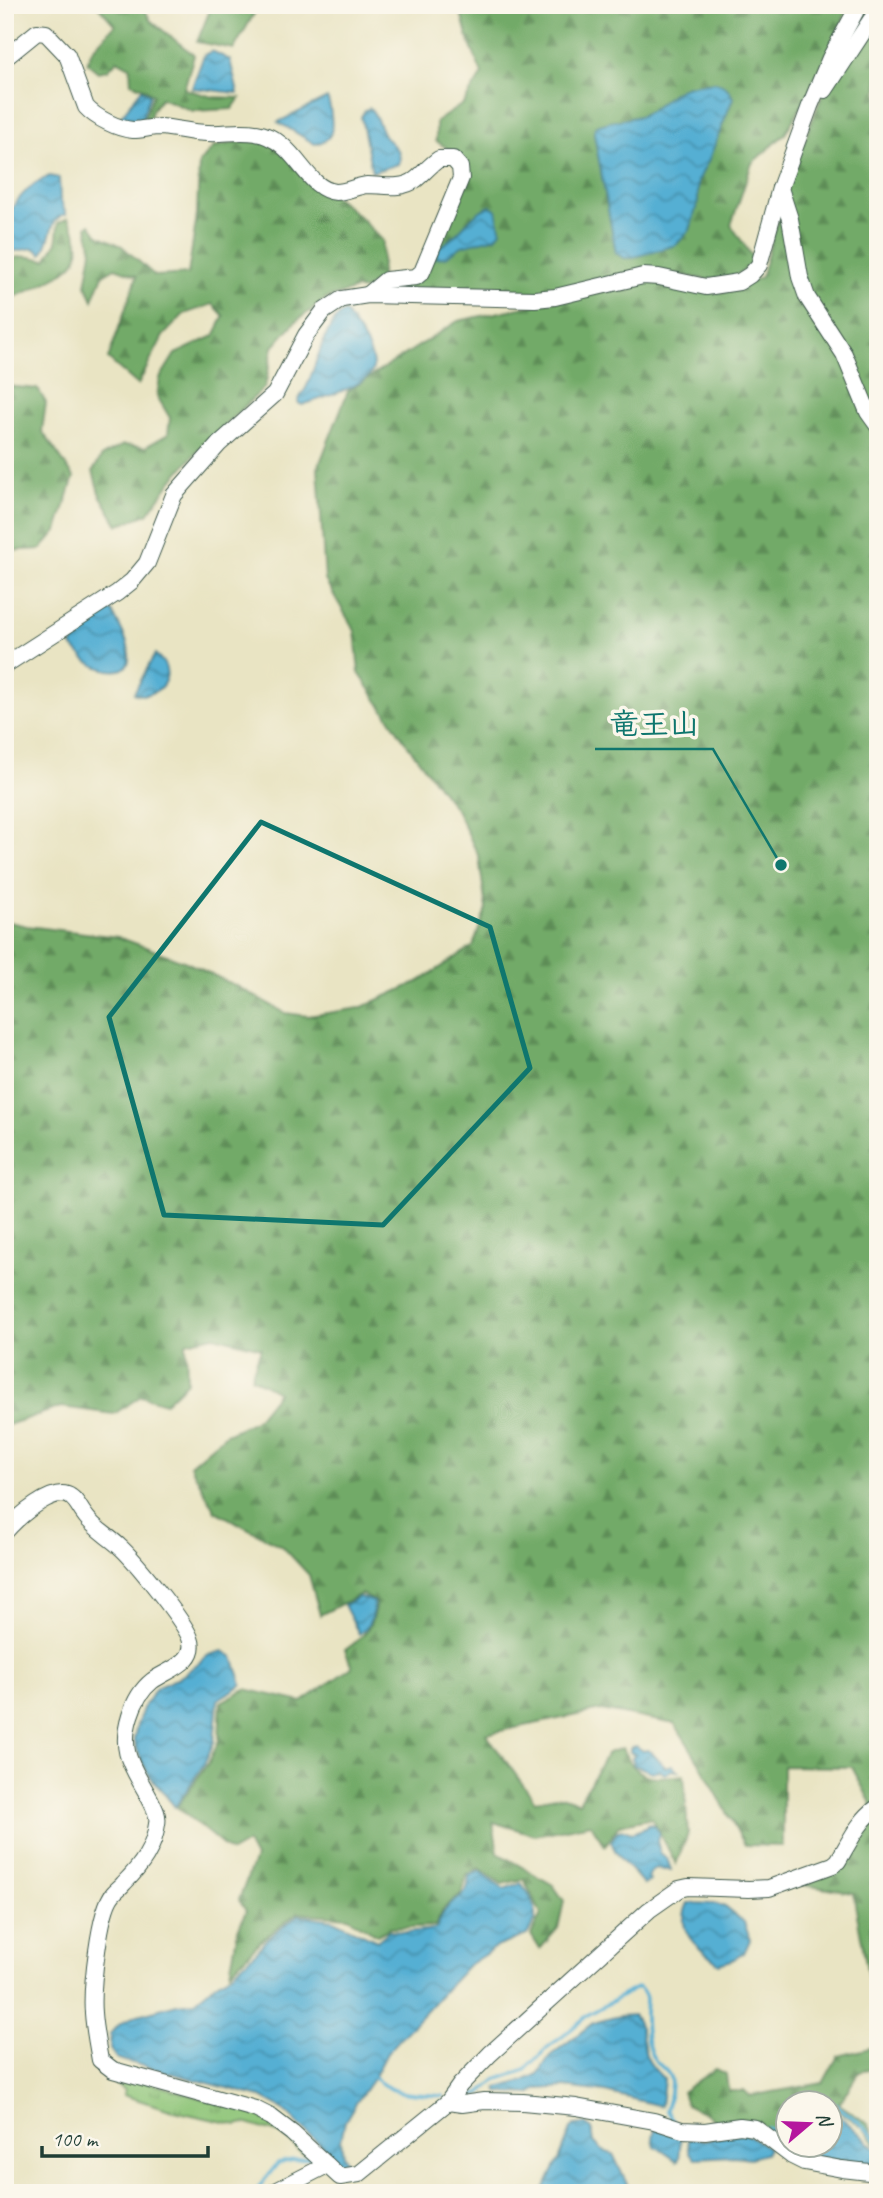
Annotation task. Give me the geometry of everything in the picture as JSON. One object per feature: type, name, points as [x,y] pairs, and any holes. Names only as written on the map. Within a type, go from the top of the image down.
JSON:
[{"type":"street","points":[[5,666],[132,581],[147,563],[174,495],[219,444],[275,394],[306,335],[324,312],[342,299],[368,295],[535,299],[555,297],[643,276],[706,287],[739,282],[750,275],[759,265],[780,188],[810,106],[830,58],[859,5]]},
{"type":"street","points":[[810,106],[820,100],[833,76],[871,20],[878,14]]},
{"type":"street","points":[[5,58],[37,32],[46,33],[67,55],[90,112],[132,130],[161,127],[209,134],[242,132],[266,135],[285,146],[315,182],[330,191],[408,184],[439,159],[453,159],[460,167],[461,178],[422,272],[415,276],[386,280],[368,295]]},
{"type":"street","points":[[780,188],[790,219],[800,276],[807,297],[844,354],[867,412],[878,426]]},
{"type":"street","points":[[5,1532],[40,1502],[51,1496],[71,1496],[95,1528],[120,1546],[135,1563],[190,1636],[191,1651],[182,1664],[152,1681],[134,1707],[127,1725],[124,1740],[126,1754],[155,1809],[157,1826],[147,1857],[140,1868],[113,1893],[104,1913],[92,1990],[100,2060],[113,2070],[255,2109],[271,2116],[340,2177],[359,2174],[448,2102],[460,2085],[490,2054],[649,1910],[679,1889],[769,1888],[833,1866],[860,1823],[878,1807]]},
{"type":"street","points":[[448,2102],[523,2102],[576,2107],[653,2121],[681,2130],[705,2131],[740,2126],[755,2128],[792,2156],[804,2161],[878,2173]]},
{"type":"street","points":[[272,2193],[318,2158]]},
{"type":"highlighted area","points":[[261,822],[490,927],[530,1068],[383,1225],[164,1215],[109,1017]]},
{"type":"green space","points":[[97,5],[143,5],[150,20],[194,55],[184,89],[213,97],[240,98],[232,109],[193,111],[161,98],[152,110],[148,125],[142,124],[153,95],[131,83],[130,67],[117,60],[108,70],[98,72],[87,63],[92,50],[115,25]]},
{"type":"green space","points":[[212,5],[253,5],[255,12],[234,49],[197,42]]},
{"type":"green space","points":[[459,5],[850,5],[810,91],[785,134],[752,163],[731,225],[755,261],[737,275],[709,280],[647,269],[544,294],[434,292],[433,289],[416,292],[379,291],[385,285],[416,280],[464,180],[453,152],[436,141],[436,122],[464,103],[482,74],[468,39]]},
{"type":"green space","points":[[867,5],[878,5],[878,1911],[870,1926],[878,1984],[878,2029],[853,1893],[803,1885],[840,1864],[874,1809],[852,1767],[783,1766],[783,1846],[745,1845],[675,1724],[601,1710],[486,1734],[535,1801],[561,1796],[579,1802],[607,1753],[622,1748],[640,1772],[663,1777],[684,1775],[688,1834],[676,1864],[652,1818],[619,1825],[605,1846],[591,1824],[535,1835],[493,1822],[498,1853],[553,1885],[564,1901],[558,1928],[540,1949],[531,1935],[541,1914],[524,1879],[502,1884],[479,1868],[467,1875],[462,1893],[443,1909],[435,1926],[390,1928],[377,1935],[348,1917],[297,1913],[262,1940],[230,1972],[238,1930],[246,1911],[239,1900],[255,1858],[247,1843],[231,1852],[177,1807],[210,1760],[219,1740],[221,1702],[245,1689],[302,1702],[352,1667],[345,1650],[367,1630],[376,1602],[361,1594],[320,1615],[309,1575],[283,1547],[215,1511],[190,1465],[226,1434],[255,1421],[278,1392],[251,1377],[261,1348],[214,1336],[186,1342],[187,1382],[165,1403],[141,1396],[114,1414],[61,1407],[5,1426],[5,921],[118,937],[186,962],[285,1013],[308,1016],[360,1008],[420,981],[473,946],[486,909],[479,857],[457,811],[406,743],[359,673],[355,631],[325,580],[318,468],[348,391],[458,321],[646,281],[724,292],[761,277],[787,189],[810,126],[837,59]]},
{"type":"green space","points":[[261,140],[274,146],[360,217],[383,241],[381,277],[365,290],[356,289],[328,298],[295,322],[273,347],[265,387],[196,453],[172,480],[148,514],[118,525],[99,493],[93,471],[102,456],[123,445],[145,447],[168,434],[170,418],[157,396],[160,378],[175,354],[214,336],[224,316],[213,304],[184,314],[163,336],[138,385],[108,359],[137,276],[115,268],[103,275],[93,300],[86,285],[92,251],[87,227],[90,224],[98,235],[122,246],[155,276],[188,274],[197,215],[199,163],[214,147]]},
{"type":"green space","points":[[68,218],[74,228],[78,247],[73,264],[50,280],[5,301],[5,265],[19,257],[46,260],[57,242],[58,223]]},
{"type":"green space","points":[[5,386],[38,389],[46,403],[42,431],[74,477],[57,531],[41,549],[5,551]]},
{"type":"green space","points":[[878,2046],[878,2068],[859,2072],[844,2096],[844,2090],[784,2090],[823,2083],[838,2056]]},
{"type":"green space","points":[[99,2068],[248,2112],[271,2122],[307,2153],[302,2153],[281,2134],[244,2123],[237,2125],[170,2110],[123,2095],[124,2090],[107,2078]]},
{"type":"green space","points":[[715,2069],[726,2074],[728,2091],[745,2091],[750,2096],[774,2092],[774,2136],[717,2123],[705,2113],[686,2104],[682,2092]]},
{"type":"green space","points":[[844,2107],[868,2124],[874,2135],[878,2135],[878,2145],[863,2127],[844,2114]]},
{"type":"water","points":[[212,51],[230,60],[238,93],[192,88],[204,55]]},
{"type":"water","points":[[715,82],[726,88],[733,98],[698,181],[698,201],[690,230],[676,245],[624,258],[616,253],[594,134],[595,127],[642,115],[682,88]]},
{"type":"water","points":[[142,89],[150,95],[139,126],[124,124],[121,116]]},
{"type":"water","points":[[327,98],[332,130],[321,143],[315,144],[278,122]]},
{"type":"water","points":[[370,108],[384,135],[398,151],[400,159],[399,164],[372,172],[361,117],[365,110]]},
{"type":"water","points":[[50,176],[59,178],[60,199],[66,214],[53,224],[42,254],[34,248],[5,255],[4,229],[11,210],[28,189]]},
{"type":"water","points":[[490,206],[496,209],[501,231],[496,237],[462,246],[446,257],[435,258],[439,247]]},
{"type":"water","points":[[345,312],[370,352],[373,367],[371,373],[355,385],[302,405],[298,403],[327,334],[332,324]]},
{"type":"water","points":[[106,611],[112,611],[128,648],[129,661],[126,667],[120,670],[107,670],[93,664],[71,645],[86,626]]},
{"type":"water","points":[[155,654],[163,662],[166,678],[157,690],[150,694],[134,693]]},
{"type":"water","points":[[359,1597],[374,1602],[372,1616],[359,1634],[344,1605]]},
{"type":"water","points":[[223,1651],[233,1657],[242,1684],[218,1700],[214,1742],[204,1764],[175,1807],[149,1775],[138,1752],[134,1739],[137,1725],[144,1706],[156,1688],[182,1676],[209,1655]]},
{"type":"water","points":[[636,1746],[652,1753],[665,1767],[672,1765],[678,1771],[672,1770],[665,1774],[659,1770],[652,1772],[634,1765],[632,1757],[635,1754],[630,1752],[630,1748]]},
{"type":"water","points":[[653,1824],[659,1833],[657,1840],[660,1853],[667,1858],[671,1870],[652,1870],[648,1877],[650,1881],[644,1885],[621,1859],[611,1841],[618,1831],[632,1833]]},
{"type":"water","points":[[480,1871],[504,1889],[521,1883],[535,1908],[535,1921],[527,1935],[498,1946],[467,1966],[387,2053],[345,2121],[341,2140],[343,2156],[352,2170],[347,2171],[283,2109],[261,2097],[125,2061],[116,2058],[110,2049],[111,2034],[120,2024],[135,2016],[194,2002],[232,1974],[266,1940],[298,1915],[333,1920],[377,1941],[389,1931],[436,1929],[445,1910],[465,1892],[469,1876]]},
{"type":"water","points":[[688,1903],[725,1907],[744,1922],[750,1940],[744,1953],[719,1964],[703,1952],[686,1931],[684,1913]]},
{"type":"water","points":[[633,2015],[640,2029],[648,2059],[664,2079],[661,2106],[605,2092],[565,2087],[539,2089],[530,2094],[498,2092],[497,2088],[538,2074],[550,2056],[593,2023]]},
{"type":"water","points":[[844,2120],[878,2151],[878,2167],[832,2160],[844,2160]]},
{"type":"water","points":[[585,2124],[592,2129],[594,2142],[603,2151],[613,2154],[631,2193],[542,2193],[571,2129],[575,2125]]},
{"type":"water","points":[[655,2129],[681,2137],[677,2161],[655,2146]]},
{"type":"water","points":[[741,2133],[768,2148],[765,2154],[750,2158],[695,2158],[690,2152],[689,2138],[706,2140]]},
{"type":"waterway","points":[[463,2096],[481,2093],[496,2080],[525,2070],[549,2046],[589,2014],[638,1987],[646,1997],[645,2027],[650,2051],[670,2077],[671,2089],[666,2110],[673,2120]]},
{"type":"waterway","points":[[373,2077],[397,2091],[443,2096]]},
{"type":"waterway","points":[[844,2111],[878,2141]]},
{"type":"waterway","points":[[767,2128],[774,2129]]},
{"type":"waterway","points":[[254,2193],[278,2163],[310,2157]]},
{"type":"place","name":"竜王山","points":[[781,865]]}]
